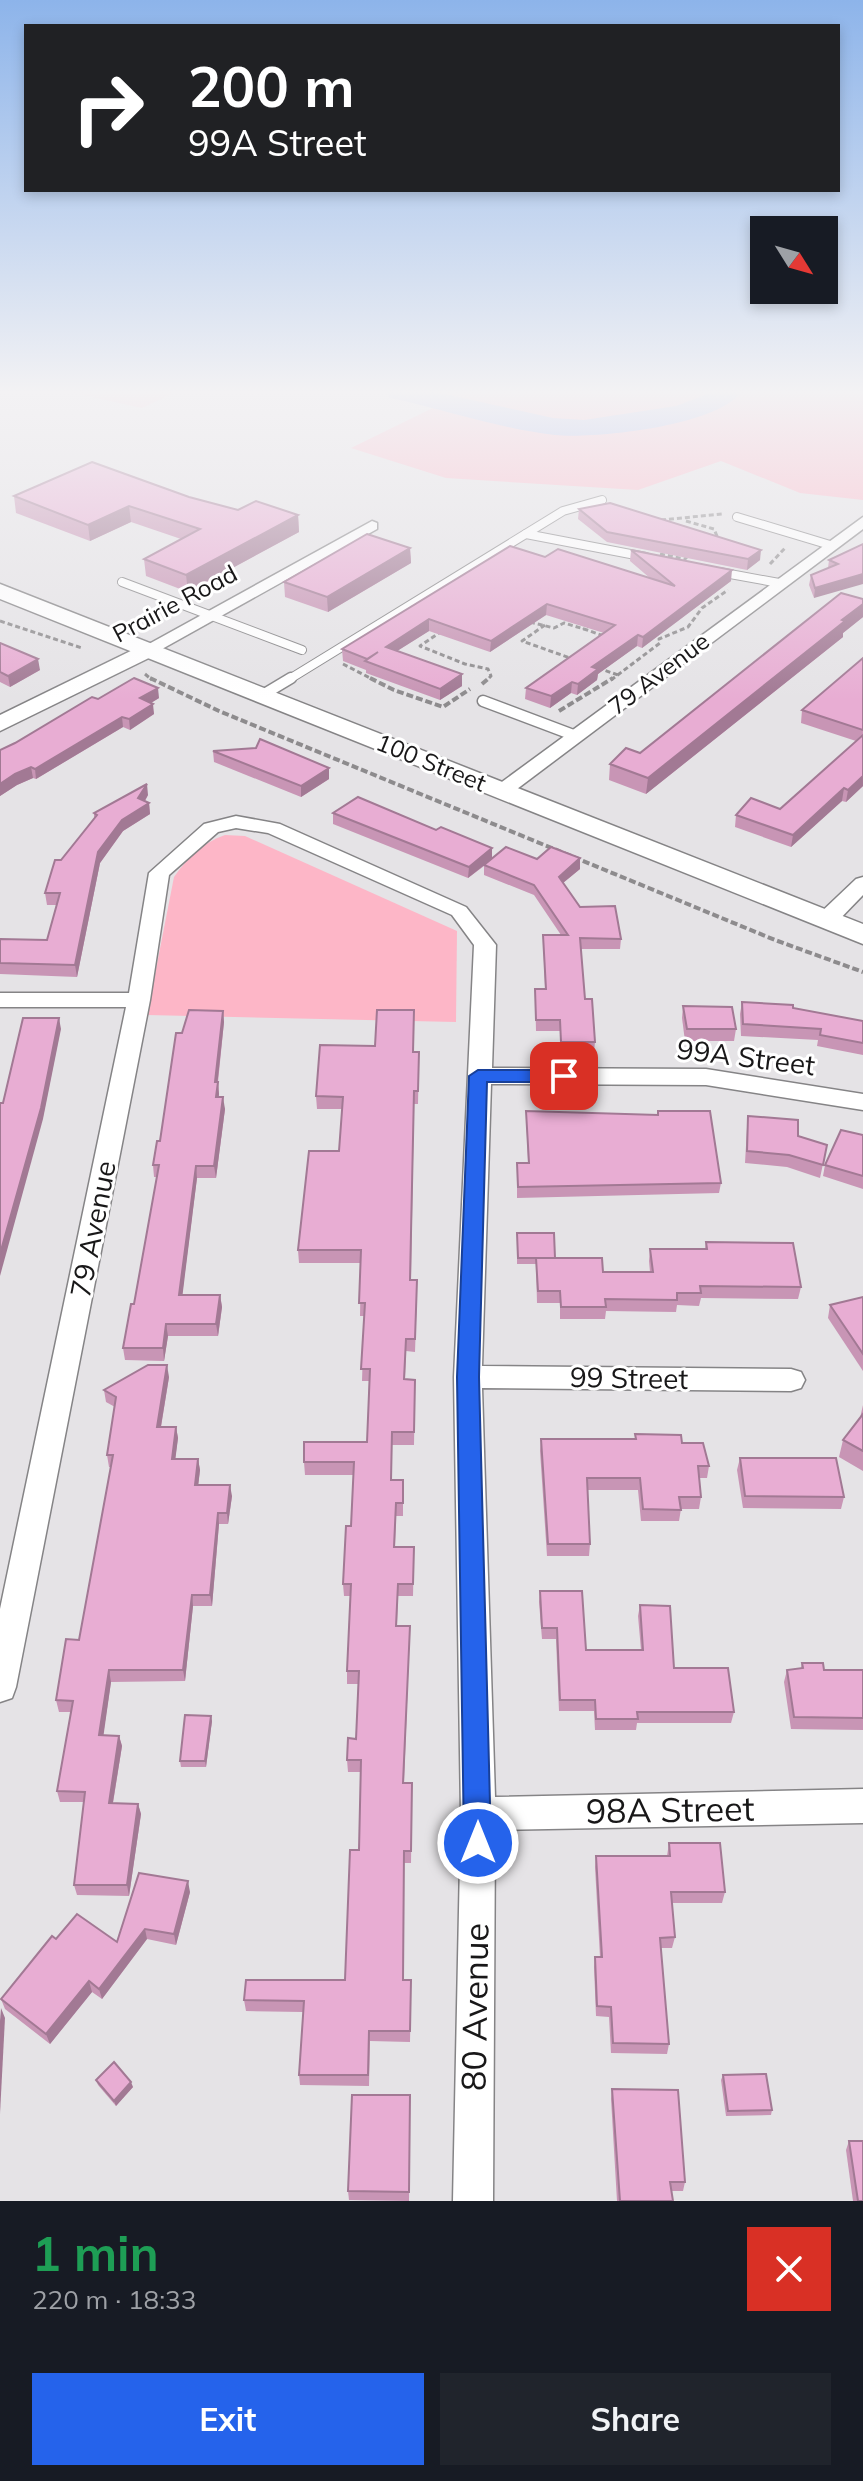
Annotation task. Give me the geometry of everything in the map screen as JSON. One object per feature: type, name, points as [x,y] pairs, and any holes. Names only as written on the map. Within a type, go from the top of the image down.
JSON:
[{"type":"main road","name":"100 Street","points":[[0,591],[136,655],[261,696],[863,935]]},
{"type":"street","name":"79 Avenue","points":[[502,791],[863,522]]},
{"type":"street","name":"Prairie Road","points":[[2,720],[136,655],[372,526]]},
{"type":"street","name":"79 Avenue","points":[[0,1687],[139,1000],[159,873],[211,828],[236,822],[273,828],[459,911]]},
{"type":"street","points":[[826,920],[863,883]]},
{"type":"street","name":"80 Avenue","points":[[459,911],[485,945],[468,1377],[478,1814],[473,2201]]},
{"type":"street","points":[[0,1000],[139,1000]]},
{"type":"street","name":"99A Street","points":[[478,1076],[706,1077],[863,1102]]},
{"type":"street","name":"99 Street","points":[[468,1377],[791,1380]]},
{"type":"street","name":"98A Street","points":[[478,1814],[863,1806]]},
{"type":"lane","points":[[261,696],[576,505],[602,500]]},
{"type":"lane","points":[[737,517],[823,550]]},
{"type":"lane","points":[[526,534],[658,557]]},
{"type":"lane","points":[[705,569],[779,583]]},
{"type":"lane","points":[[122,582],[302,650]]},
{"type":"lane","points":[[483,701],[576,736]]},
{"type":"path","points":[[660,520],[727,513]]},
{"type":"path","points":[[681,519],[714,529],[722,548]]},
{"type":"path","points":[[658,557],[685,559],[691,553]]},
{"type":"path","points":[[559,711],[618,675],[660,643],[659,639],[688,627],[699,613],[732,587],[719,584]]},
{"type":"path","points":[[686,609],[699,613]]},
{"type":"path","points":[[528,623],[533,620],[554,628],[564,623],[611,638]]},
{"type":"path","points":[[0,621],[62,644],[136,655],[148,679],[219,711],[775,940],[863,972]]},
{"type":"path","points":[[584,629],[593,622]]},
{"type":"path","points":[[545,625],[522,641],[577,661]]},
{"type":"path","points":[[325,657],[358,670],[394,690],[443,707],[491,676],[488,669],[465,664],[420,646],[445,630]]},
{"type":"path","points":[[637,647],[677,660]]},
{"type":"path","points":[[590,665],[644,684]]},
{"type":"path","points":[[482,684],[495,688]]},
{"type":"path","points":[[546,707],[592,723]]},
{"type":"shaded area","points":[[815,495],[863,495],[863,500]]},
{"type":"shaded area","points":[[225,835],[245,836],[457,931],[456,1022],[147,1015],[174,877],[196,852]]},
{"type":"building","points":[[183,495],[238,510],[256,501],[298,515],[186,575],[144,559],[200,529],[129,506],[88,525],[14,496]]},
{"type":"building","points":[[610,503],[761,550],[748,559],[607,532],[579,509]]},
{"type":"building","points":[[367,534],[410,548],[327,597],[284,582]]},
{"type":"building","points":[[863,544],[863,574],[815,588],[811,575],[838,564],[829,560]]},
{"type":"building","points":[[510,546],[545,557],[558,549],[675,586],[631,550],[732,570],[643,637],[638,635],[592,667],[598,669],[578,684],[572,682],[551,696],[526,688],[615,625],[547,604],[491,641],[429,619],[386,647],[462,674],[440,689],[365,661],[378,652],[367,659],[342,649]]},
{"type":"building","points":[[841,593],[863,599],[863,604],[648,778],[610,764],[626,748],[640,753]]},
{"type":"building","points":[[0,643],[38,659],[8,676],[0,672]]},
{"type":"building","points":[[863,658],[863,730],[802,710]]},
{"type":"building","points":[[134,678],[158,688],[140,698],[153,704],[129,719],[122,717],[35,769],[31,767],[0,784],[0,750],[92,697],[98,699]]},
{"type":"building","points":[[863,735],[863,776],[848,790],[844,788],[793,835],[736,815],[751,798],[780,809]]},
{"type":"building","points":[[260,739],[329,768],[301,786],[213,751],[256,748]]},
{"type":"building","points":[[147,784],[138,798],[149,803],[122,820],[98,852],[75,965],[0,963],[0,939],[47,940],[60,893],[45,893],[55,860],[61,860],[97,815],[94,813]]},
{"type":"building","points":[[358,797],[436,830],[441,827],[492,848],[469,867],[333,813]]},
{"type":"building","points":[[506,847],[537,859],[551,847],[580,858],[559,877],[580,907],[615,906],[621,939],[580,938],[585,999],[592,999],[595,1042],[561,1042],[560,1020],[536,1020],[535,989],[546,989],[543,935],[568,935],[534,885],[484,865]]},
{"type":"building","points":[[742,1002],[793,1005],[793,1008],[863,1021],[863,1043],[820,1035],[821,1029],[743,1024]]},
{"type":"building","points":[[683,1006],[732,1007],[736,1029],[687,1029]]},
{"type":"building","points":[[189,1010],[223,1011],[215,1082],[218,1082],[216,1097],[223,1097],[214,1166],[196,1166],[179,1295],[220,1295],[216,1324],[166,1324],[163,1348],[123,1348],[159,1165],[153,1165],[157,1141],[160,1141],[176,1033],[182,1033]]},
{"type":"building","points":[[377,1010],[414,1010],[413,1052],[419,1052],[418,1091],[414,1091],[410,1280],[417,1280],[415,1339],[406,1339],[404,1379],[415,1380],[414,1432],[392,1432],[391,1480],[403,1480],[403,1503],[396,1503],[394,1547],[414,1547],[413,1584],[398,1584],[396,1626],[410,1626],[403,1783],[412,1783],[411,1851],[404,1851],[403,1980],[411,1980],[410,2031],[369,2031],[368,2075],[299,2075],[304,2001],[244,2000],[246,1980],[345,1980],[350,1850],[359,1850],[361,1760],[347,1760],[348,1738],[356,1739],[359,1671],[347,1671],[351,1584],[343,1584],[346,1526],[351,1526],[354,1462],[304,1462],[304,1442],[367,1442],[370,1369],[361,1369],[365,1303],[359,1303],[361,1250],[298,1250],[309,1151],[339,1151],[343,1097],[316,1096],[320,1045],[375,1046]]},
{"type":"building","points":[[23,1018],[59,1018],[41,1108],[0,1254],[0,1103],[3,1103]]},
{"type":"building","points":[[526,1111],[658,1115],[658,1111],[710,1111],[721,1183],[518,1187],[517,1163],[529,1163]]},
{"type":"building","points":[[748,1116],[798,1120],[798,1136],[827,1145],[823,1165],[789,1155],[747,1151]]},
{"type":"building","points":[[841,1130],[863,1135],[863,1176],[825,1165]]},
{"type":"building","points":[[517,1233],[554,1233],[555,1258],[518,1258]]},
{"type":"building","points":[[706,1242],[793,1243],[801,1287],[700,1286],[701,1293],[677,1293],[677,1300],[605,1299],[606,1307],[561,1307],[560,1291],[538,1291],[536,1258],[602,1258],[603,1272],[653,1272],[650,1249],[707,1249]]},
{"type":"building","points":[[863,1297],[863,1354],[830,1305]]},
{"type":"building","points":[[148,1365],[167,1365],[157,1427],[176,1427],[172,1459],[198,1459],[195,1485],[230,1485],[227,1513],[218,1513],[210,1595],[192,1595],[183,1670],[109,1670],[99,1735],[119,1736],[109,1803],[138,1804],[127,1885],[74,1885],[85,1792],[57,1791],[73,1701],[56,1700],[66,1639],[79,1640],[113,1455],[107,1455],[116,1397],[104,1390]]},
{"type":"building","points":[[863,1414],[863,1451],[843,1440]]},
{"type":"building","points":[[635,1434],[681,1435],[682,1443],[703,1443],[709,1466],[698,1466],[701,1497],[679,1497],[681,1510],[643,1509],[640,1478],[587,1478],[590,1544],[548,1544],[541,1439],[636,1439]]},
{"type":"building","points":[[740,1458],[836,1458],[844,1497],[745,1496]]},
{"type":"building","points":[[540,1591],[582,1591],[586,1650],[643,1650],[640,1605],[670,1606],[674,1668],[728,1668],[734,1712],[637,1712],[638,1719],[596,1719],[595,1700],[560,1700],[557,1628],[542,1628]]},
{"type":"building","points":[[802,1663],[823,1663],[824,1670],[863,1670],[863,1718],[794,1717],[787,1670],[803,1668]]},
{"type":"building","points":[[185,1715],[211,1716],[205,1761],[180,1761]]},
{"type":"building","points":[[669,1843],[720,1843],[725,1892],[671,1892],[675,1937],[660,1938],[669,2044],[613,2043],[611,2007],[597,2006],[595,1957],[602,1957],[596,1856],[670,1856]]},
{"type":"building","points":[[139,1873],[188,1881],[174,1934],[145,1929],[99,1989],[89,1981],[46,2034],[1,1999],[52,1936],[56,1939],[77,1914],[117,1942]]},
{"type":"building","points":[[114,2062],[131,2082],[114,2101],[96,2080]]},
{"type":"building","points":[[766,2074],[772,2110],[728,2111],[723,2075]]},
{"type":"building","points":[[612,2089],[678,2090],[685,2182],[670,2182],[673,2201],[620,2201]]},
{"type":"building","points":[[352,2095],[410,2095],[409,2192],[348,2191]]},
{"type":"building","points":[[849,2141],[863,2141],[863,2201],[858,2201]]},
{"type":"route","points":[[478,1843],[468,1377],[478,1076],[564,1076]]}]
